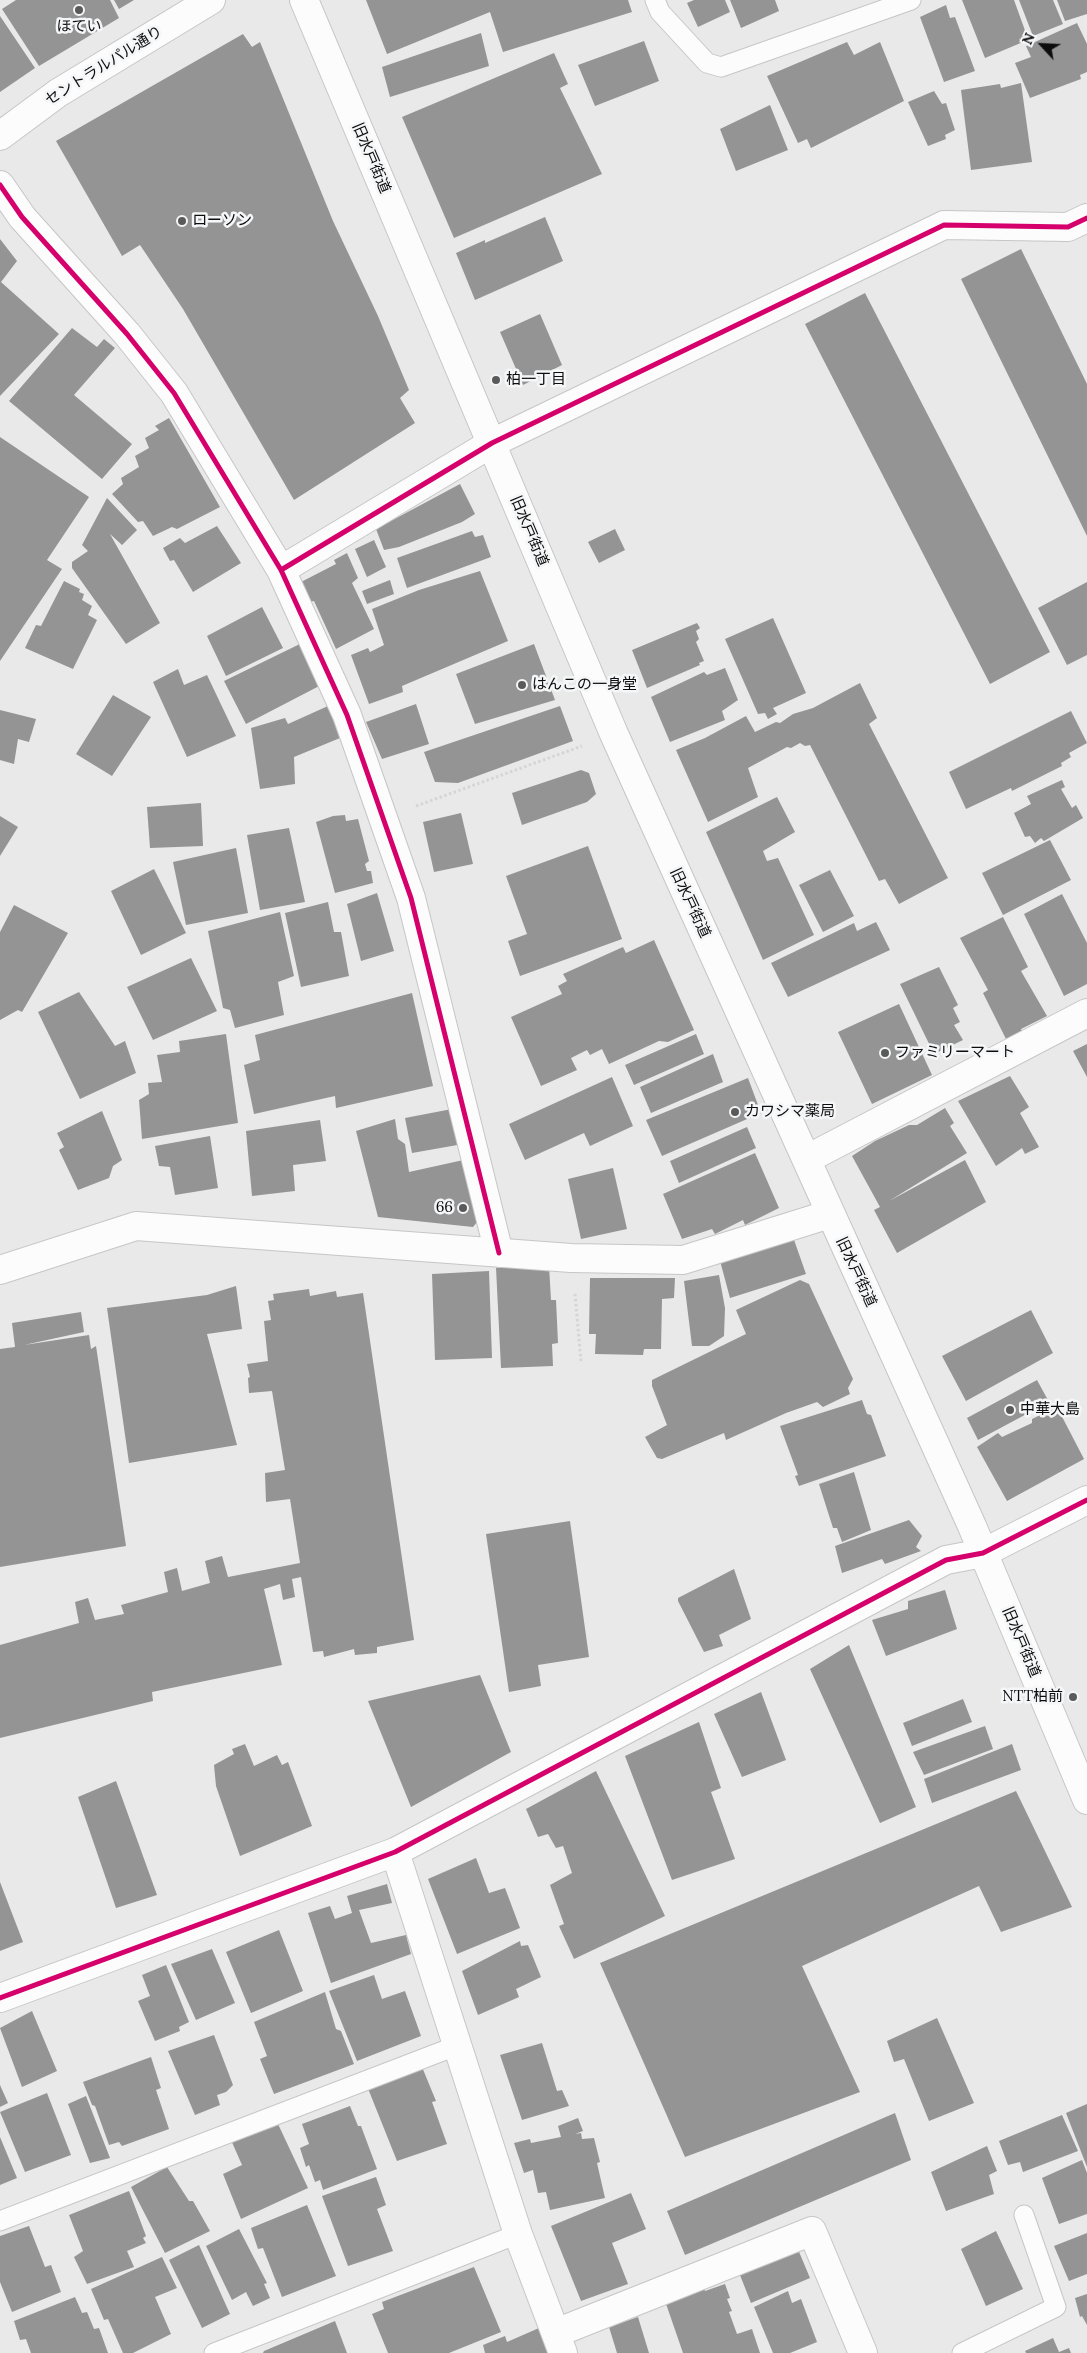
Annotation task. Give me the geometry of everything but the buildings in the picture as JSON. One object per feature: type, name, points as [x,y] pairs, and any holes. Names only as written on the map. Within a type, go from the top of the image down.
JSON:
[{"type":"street","name":"セントラルパル通り","points":[[0,136],[58,93],[211,0]]},
{"type":"street","name":"旧水戸街道","points":[[304,0],[614,734],[983,1553],[1087,1800]]},
{"type":"street","points":[[0,185],[22,217],[126,334],[174,394],[281,570],[347,715],[411,898],[499,1253]]},
{"type":"street","points":[[281,570],[492,443],[944,225],[1068,227],[1087,218]]},
{"type":"street","points":[[807,1159],[1087,1013]]},
{"type":"street","points":[[0,1270],[136,1226],[571,1258],[683,1260],[830,1214]]},
{"type":"street","points":[[0,1998],[396,1852],[946,1560],[983,1553],[1087,1500]]},
{"type":"street","points":[[396,1852],[456,2046],[518,2234],[560,2343],[812,2231],[863,2353]]},
{"type":"lane","points":[[655,0],[660,12],[707,64],[721,67],[911,0]]},
{"type":"lane","points":[[0,2221],[456,2046]]},
{"type":"lane","points":[[962,2353],[1056,2307],[1024,2215]]},
{"type":"lane","points":[[214,2353],[518,2234]]},
{"type":"path","points":[[383,818],[614,734]]},
{"type":"path","points":[[571,1258],[581,1361]]},
{"type":"cycle path","points":[[0,185],[22,217],[127,334],[174,393],[281,570],[347,715],[411,898],[499,1253]]},
{"type":"cycle path","points":[[281,570],[492,443],[944,225],[1068,227],[1087,218]]},
{"type":"cycle path","points":[[0,1998],[395,1852],[946,1560],[983,1553],[1087,1500]]},
{"type":"place","name":"ほてい","points":[[79,10]]},
{"type":"place","name":"ローソン","points":[[182,221]]},
{"type":"place","name":"柏一丁目","points":[[496,380]]},
{"type":"place","name":"はんこの一身堂","points":[[522,685]]},
{"type":"place","name":"ファミリーマート","points":[[885,1053]]},
{"type":"place","name":"カワシマ薬局","points":[[735,1112]]},
{"type":"place","name":"66","points":[[463,1208]]},
{"type":"place","name":"中華大島","points":[[1010,1410]]},
{"type":"place","name":"NTT柏前","points":[[1073,1697]]}]
